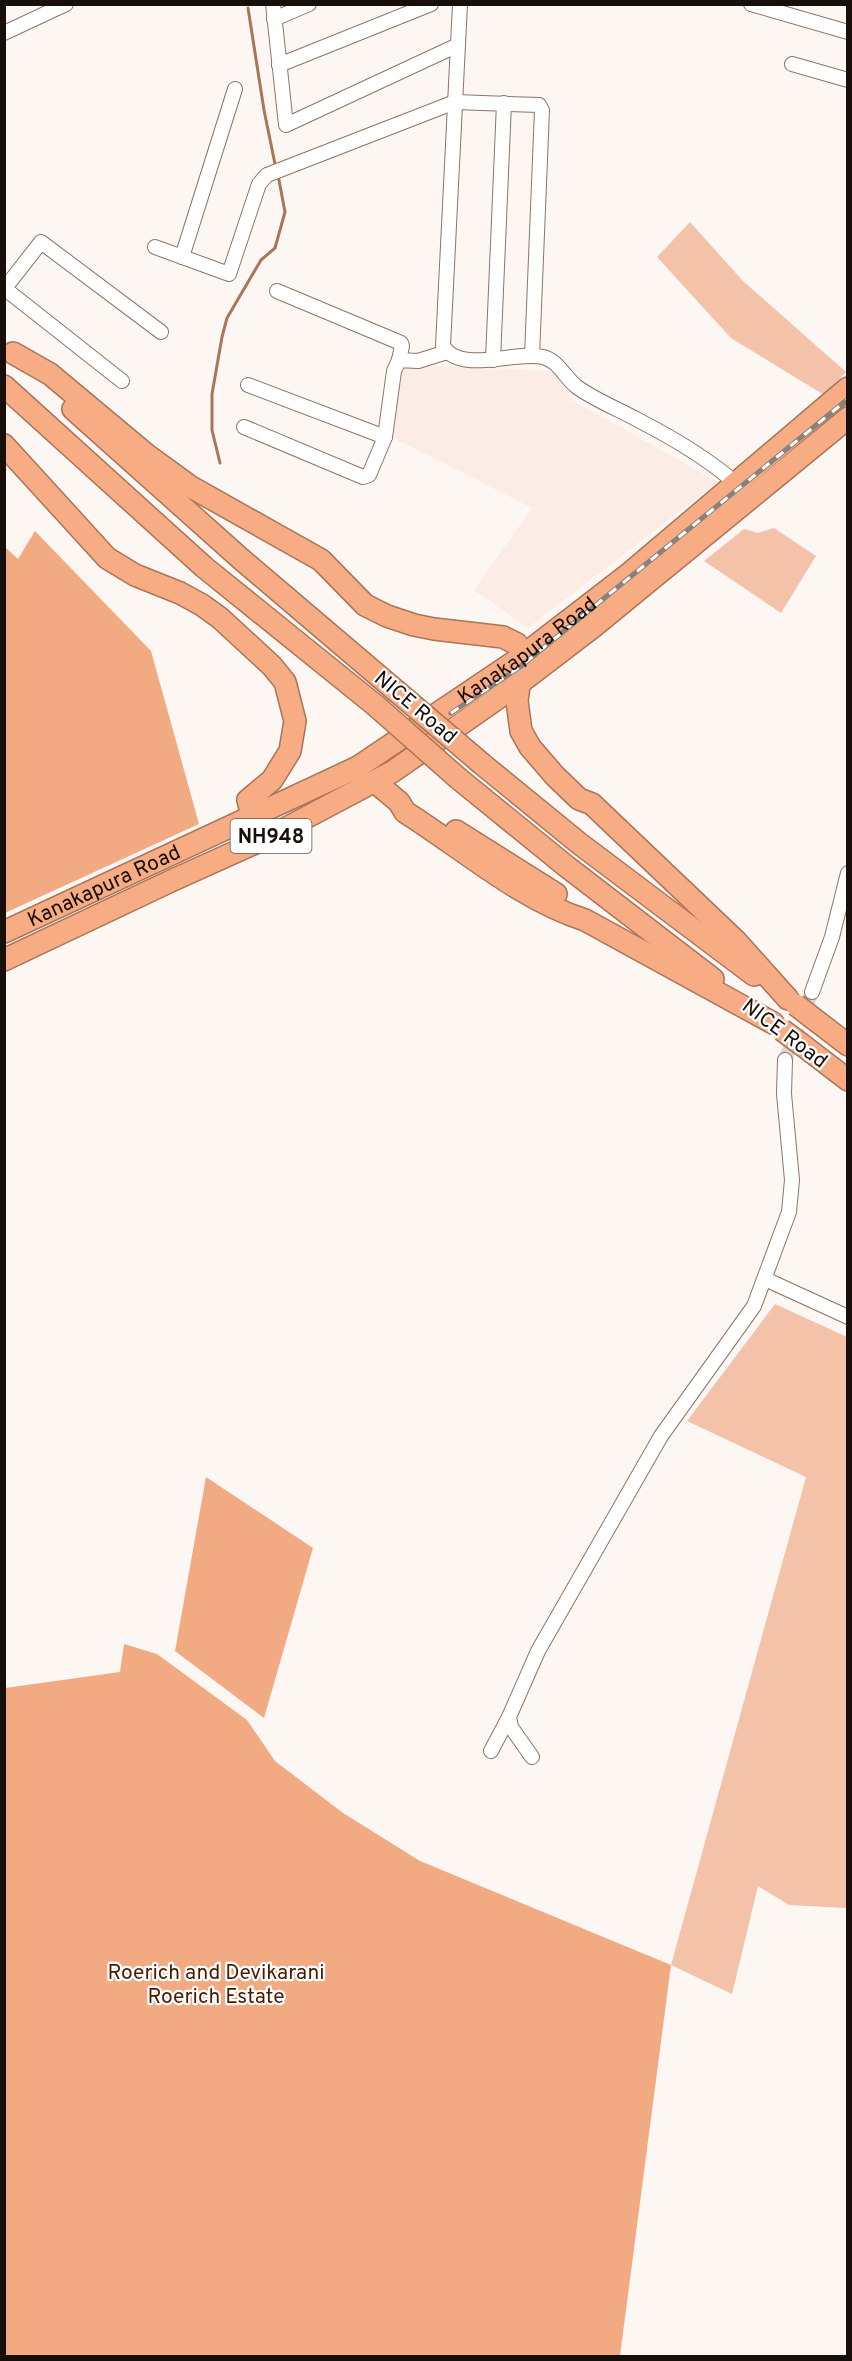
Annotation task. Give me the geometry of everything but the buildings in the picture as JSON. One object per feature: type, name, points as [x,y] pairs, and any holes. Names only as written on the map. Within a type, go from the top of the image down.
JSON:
[{"type":"highway","points":[[9,349],[50,374],[147,455],[191,487],[321,560],[365,605],[393,618],[434,629],[503,637],[532,649],[517,701],[521,731],[530,747],[579,798],[592,804],[672,878],[684,893],[736,941],[792,1002]]},
{"type":"highway","name":"NICE Road","points":[[9,349],[129,461],[482,764],[580,844],[848,1045]]},
{"type":"highway","name":"NICE Road","points":[[4,386],[204,567],[375,705],[459,779],[566,866],[848,1080]]},
{"type":"highway","name":"Kanakapura Road","points":[[4,932],[358,767],[532,649],[630,573],[848,388]]},
{"type":"highway","name":"Kanakapura Road","points":[[4,960],[275,834],[375,782],[521,682],[593,627],[848,418]]},
{"type":"highway","points":[[4,445],[107,558],[135,575],[180,593],[202,605],[220,618],[272,666],[285,682],[295,721],[294,736],[283,764],[272,780],[248,800],[252,816]]},
{"type":"highway","points":[[375,782],[399,802],[405,812],[484,867],[566,914],[585,920],[778,1027]]},
{"type":"highway","points":[[144,867],[156,888]]},
{"type":"street","points":[[4,33],[66,4]]},
{"type":"street","points":[[273,4],[286,125],[458,45]]},
{"type":"street","points":[[274,19],[309,4]]},
{"type":"street","points":[[279,65],[430,4]]},
{"type":"street","points":[[460,4],[443,346],[455,357],[493,360],[532,356],[549,358],[577,387],[666,434],[706,460],[752,498]]},
{"type":"street","points":[[751,4],[848,32]]},
{"type":"street","points":[[792,64],[848,80]]},
{"type":"street","points":[[182,257],[235,89]]},
{"type":"street","points":[[155,247],[229,274],[259,184],[267,175],[455,102],[539,105],[542,110],[532,356]]},
{"type":"street","points":[[493,360],[504,104]]},
{"type":"street","points":[[122,381],[5,288],[41,242],[161,332]]},
{"type":"street","points":[[244,427],[363,477],[369,475],[385,437],[393,379],[401,343],[277,291]]},
{"type":"street","points":[[399,360],[418,361],[447,352]]},
{"type":"street","points":[[248,385],[385,437]]},
{"type":"street","points":[[813,992],[832,937],[848,873]]},
{"type":"street","points":[[490,1751],[509,1717],[538,1651],[661,1436],[754,1306],[789,1212],[792,1180],[783,1094],[785,1060]]},
{"type":"street","points":[[765,1279],[848,1317]]},
{"type":"street","points":[[509,1717],[511,1727],[532,1757]]},
{"type":"shaded area","points":[[690,222],[743,281],[846,372],[824,395],[731,338],[657,257]]},
{"type":"shaded area","points":[[398,365],[553,371],[574,401],[718,482],[528,628],[474,590],[532,508],[390,436]]},
{"type":"shaded area","points":[[774,528],[816,556],[781,613],[704,561],[744,529],[758,533]]},
{"type":"shaded area","points":[[775,1304],[847,1337],[847,1908],[789,1905],[758,1886],[732,1994],[671,1965],[806,1477],[687,1421]]},
{"type":"green space","points":[[35,531],[151,651],[199,824],[5,913],[5,547],[18,559]]},
{"type":"green space","points":[[206,1477],[313,1548],[264,1718],[175,1651]]},
{"type":"green space","name":"Roerich and Devikarani Roerich Estate","points":[[124,1644],[157,1654],[247,1720],[275,1761],[343,1813],[420,1861],[671,1965],[620,2356],[5,2356],[5,1688],[120,1672]]},
{"type":"waterway","points":[[248,8],[276,169]]},
{"type":"waterway","points":[[220,463],[212,430],[212,394],[222,337],[227,318],[261,260],[275,248],[285,212],[278,175]]},
{"type":"tunnel","points":[[785,1060],[812,992]]},
{"type":"railway","points":[[451,713],[520,667],[848,399]]}]
